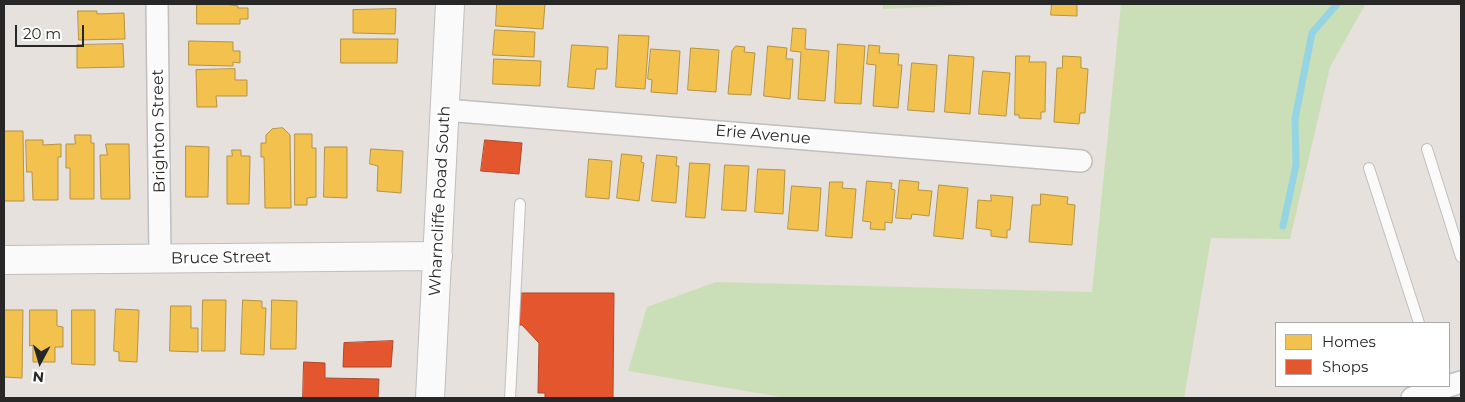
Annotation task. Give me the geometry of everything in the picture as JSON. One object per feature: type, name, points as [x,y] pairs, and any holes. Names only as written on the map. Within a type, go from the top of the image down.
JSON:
[{"type":"street","name":"Brighton Street","points":[[158,4],[160,258]]},
{"type":"street","name":"Wharncliffe Road South","points":[[430,398],[450,4]]},
{"type":"street","name":"Erie Avenue","points":[[445,110],[1081,161]]},
{"type":"street","name":"Bruce Street","points":[[4,260],[438,256]]},
{"type":"street","points":[[1412,398],[1439,388]]},
{"type":"lane","points":[[1427,149],[1461,257]]},
{"type":"lane","points":[[1369,168],[1419,322]]},
{"type":"lane","points":[[510,398],[520,204]]},
{"type":"green space","points":[[883,4],[994,4],[883,9]]},
{"type":"green space","points":[[1121,4],[1365,5],[1330,67],[1290,239],[1211,238],[1184,398],[787,398],[628,371],[647,307],[716,282],[1092,292]]},
{"type":"building: Homes","points":[[197,4],[225,4],[238,6],[238,8],[248,8],[248,19],[240,19],[240,24],[197,24]]},
{"type":"building: Homes","points":[[497,4],[545,4],[543,29],[496,26]]},
{"type":"building: Homes","points":[[1052,4],[1077,4],[1077,16],[1051,15]]},
{"type":"building: Homes","points":[[396,9],[395,34],[353,33],[353,10]]},
{"type":"building: Homes","points":[[78,11],[97,11],[97,14],[124,13],[125,39],[79,40]]},
{"type":"building: Homes","points":[[793,28],[806,29],[805,49],[829,51],[825,101],[798,99],[801,52],[791,51]]},
{"type":"building: Homes","points":[[495,30],[535,32],[534,57],[493,55]]},
{"type":"building: Homes","points":[[619,35],[649,36],[645,89],[616,87]]},
{"type":"building: Homes","points":[[341,39],[398,39],[397,63],[341,63]]},
{"type":"building: Homes","points":[[189,41],[233,42],[233,51],[240,51],[240,63],[233,62],[233,66],[189,65]]},
{"type":"building: Homes","points":[[123,44],[124,67],[77,68],[77,45]]},
{"type":"building: Homes","points":[[838,44],[865,46],[861,104],[835,103]]},
{"type":"building: Homes","points":[[572,45],[608,47],[607,69],[596,69],[594,89],[568,87]]},
{"type":"building: Homes","points":[[869,45],[880,46],[879,53],[899,54],[898,65],[902,65],[898,108],[873,106],[876,65],[867,64]]},
{"type":"building: Homes","points":[[736,46],[745,47],[744,52],[755,53],[751,95],[728,94],[732,51]]},
{"type":"building: Homes","points":[[768,46],[787,48],[786,59],[793,59],[790,99],[764,96]]},
{"type":"building: Homes","points":[[691,48],[719,50],[716,92],[688,90]]},
{"type":"building: Homes","points":[[651,49],[680,51],[677,94],[651,92],[652,80],[648,79]]},
{"type":"building: Homes","points":[[949,55],[974,57],[970,114],[945,112]]},
{"type":"building: Homes","points":[[1016,56],[1030,56],[1029,62],[1046,62],[1045,112],[1041,112],[1041,119],[1019,118],[1019,115],[1015,115]]},
{"type":"building: Homes","points":[[1063,56],[1081,57],[1081,68],[1088,69],[1085,113],[1080,113],[1079,124],[1054,122],[1057,68],[1062,68]]},
{"type":"building: Homes","points":[[494,59],[541,61],[540,86],[493,84]]},
{"type":"building: Homes","points":[[912,63],[937,65],[934,112],[908,110]]},
{"type":"building: Homes","points":[[235,69],[235,80],[247,80],[247,96],[216,96],[217,107],[197,107],[196,70]]},
{"type":"building: Homes","points":[[983,71],[1010,73],[1006,116],[979,114]]},
{"type":"building: Homes","points":[[283,128],[290,135],[291,208],[265,208],[264,157],[261,157],[261,143],[266,143],[266,135],[272,129]]},
{"type":"building: Homes","points":[[4,131],[23,131],[24,201],[4,201]]},
{"type":"building: Homes","points":[[295,134],[312,134],[312,148],[316,148],[316,197],[307,198],[307,205],[295,205]]},
{"type":"building: Homes","points":[[75,135],[91,135],[91,143],[94,143],[94,199],[70,199],[70,168],[66,168],[66,144],[75,144]]},
{"type":"building: Homes","points":[[26,140],[43,140],[43,145],[61,144],[61,157],[58,157],[58,200],[33,200],[32,172],[27,172]]},
{"type":"building: Homes","points":[[106,144],[129,144],[130,199],[101,199],[100,155],[107,155]]},
{"type":"building: Homes","points":[[186,146],[209,147],[208,197],[186,197]]},
{"type":"building: Homes","points":[[325,147],[347,147],[347,198],[324,197]]},
{"type":"building: Homes","points":[[371,149],[403,151],[401,193],[377,191],[378,166],[370,164]]},
{"type":"building: Homes","points":[[232,150],[241,150],[241,156],[250,156],[249,204],[227,204],[227,156],[232,156]]},
{"type":"building: Homes","points":[[622,154],[642,156],[641,162],[644,163],[639,201],[617,198]]},
{"type":"building: Homes","points":[[657,155],[677,157],[676,166],[679,166],[676,203],[652,201]]},
{"type":"building: Homes","points":[[589,159],[612,161],[609,199],[586,197]]},
{"type":"building: Homes","points":[[690,163],[710,164],[705,218],[686,217]]},
{"type":"building: Homes","points":[[725,165],[749,166],[746,211],[722,210]]},
{"type":"building: Homes","points":[[758,169],[785,170],[783,214],[755,212]]},
{"type":"building: Homes","points":[[900,180],[919,182],[918,190],[932,191],[929,216],[912,214],[911,219],[896,218]]},
{"type":"building: Homes","points":[[867,181],[892,183],[891,189],[895,190],[892,223],[885,222],[885,230],[870,229],[871,222],[863,221]]},
{"type":"building: Homes","points":[[830,182],[843,182],[842,188],[856,189],[852,238],[826,236]]},
{"type":"building: Homes","points":[[939,185],[968,188],[963,239],[934,236]]},
{"type":"building: Homes","points":[[792,186],[821,188],[818,231],[788,229]]},
{"type":"building: Homes","points":[[1041,194],[1068,197],[1067,204],[1075,205],[1072,245],[1029,242],[1032,205],[1040,205]]},
{"type":"building: Homes","points":[[991,195],[1013,197],[1010,230],[1007,230],[1007,238],[991,236],[991,230],[976,228],[978,200],[991,201]]},
{"type":"building: Homes","points":[[203,300],[226,300],[225,351],[202,351]]},
{"type":"building: Homes","points":[[243,300],[262,301],[262,308],[266,308],[264,355],[241,354]]},
{"type":"building: Homes","points":[[272,300],[297,301],[296,349],[271,349]]},
{"type":"building: Homes","points":[[171,306],[191,306],[191,328],[198,328],[198,352],[170,351]]},
{"type":"building: Homes","points":[[116,309],[139,310],[137,362],[119,361],[119,352],[114,351]]},
{"type":"building: Homes","points":[[4,310],[23,310],[22,378],[4,377]]},
{"type":"building: Homes","points":[[30,310],[57,310],[57,326],[63,327],[63,347],[55,347],[55,362],[33,362],[33,345],[30,346]]},
{"type":"building: Homes","points":[[72,310],[95,310],[95,365],[72,364]]},
{"type":"building: Shops","points":[[485,140],[522,143],[519,174],[481,171]]},
{"type":"building: Shops","points":[[517,293],[614,293],[613,398],[545,398],[545,393],[538,393],[539,343],[522,325],[517,325]]},
{"type":"building: Shops","points":[[393,341],[391,367],[343,367],[344,343]]},
{"type":"building: Shops","points":[[304,362],[325,363],[325,378],[379,379],[378,398],[303,398]]},
{"type":"waterway","points":[[1283,226],[1296,165],[1295,119],[1312,33],[1337,4]]}]
